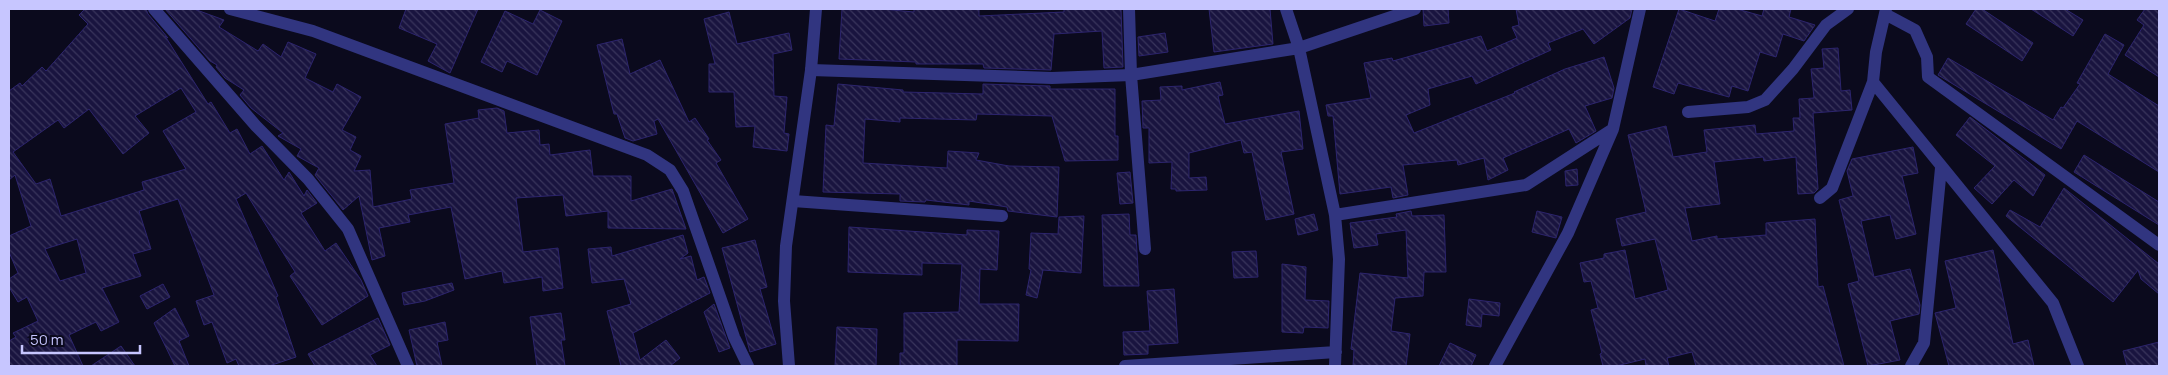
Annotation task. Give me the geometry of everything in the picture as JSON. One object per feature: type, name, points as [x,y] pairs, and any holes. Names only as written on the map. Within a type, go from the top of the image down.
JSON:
[{"type":"street","points":[[154,9],[256,126],[308,179],[348,229],[408,366]]},
{"type":"street","points":[[230,9],[313,31],[647,155],[670,170],[683,190],[734,337],[748,366]]},
{"type":"street","points":[[789,366],[784,301],[786,246],[811,70],[816,9]]},
{"type":"street","points":[[1129,9],[1131,75],[1145,249]]},
{"type":"street","points":[[1286,9],[1299,48],[1335,215],[1339,259],[1336,366]]},
{"type":"street","points":[[811,70],[1052,78],[1131,75],[1299,48],[1415,9]]},
{"type":"street","points":[[1495,366],[1565,239],[1613,129],[1640,9]]},
{"type":"street","points":[[1688,112],[1748,107],[1765,100],[1794,69],[1826,25],[1848,9]]},
{"type":"street","points":[[1820,198],[1832,188],[1873,82],[1876,52],[1885,12],[1915,30],[1927,57],[1928,76],[2159,245]]},
{"type":"street","points":[[1873,82],[1941,168],[2053,303],[2078,366]]},
{"type":"street","points":[[1335,215],[1526,185],[1613,129]]},
{"type":"street","points":[[1911,366],[1924,343],[1941,168]]},
{"type":"street","points":[[793,201],[1002,216]]},
{"type":"street","points":[[1125,366],[1336,352]]},
{"type":"building","points":[[85,9],[146,9],[168,38],[165,36],[208,104],[211,102],[230,133],[237,129],[250,154],[262,146],[284,180],[289,172],[304,196],[307,190],[317,203],[301,213],[325,251],[336,243],[361,280],[368,296],[322,325],[290,276],[295,272],[246,193],[236,199],[278,296],[276,297],[296,357],[269,366],[239,366],[236,359],[227,363],[212,322],[204,325],[196,301],[214,295],[178,199],[139,211],[151,249],[133,254],[141,276],[102,288],[119,322],[101,331],[96,322],[69,335],[83,366],[9,366],[9,341],[16,337],[13,333],[38,321],[27,297],[18,302],[9,287],[9,279],[18,273],[9,252],[9,236],[31,226],[15,175],[9,180],[9,91],[20,83],[22,86],[42,67],[46,71],[88,24],[79,15]],"holes":[[[181,88],[196,112],[163,131],[186,169],[142,182],[144,190],[61,216],[50,179],[36,184],[13,152],[58,120],[64,128],[89,109],[123,154],[149,133],[135,116]],[[77,239],[86,273],[60,281],[45,249]]]},
{"type":"building","points":[[165,9],[194,9],[224,20],[219,27],[258,51],[263,44],[281,57],[288,42],[316,54],[305,78],[333,92],[337,84],[361,97],[342,130],[356,137],[350,150],[361,156],[354,171],[370,170],[373,207],[412,199],[410,190],[454,183],[445,124],[479,118],[478,110],[497,108],[504,111],[507,133],[539,130],[540,145],[549,144],[550,155],[590,150],[593,176],[631,176],[631,201],[672,189],[686,229],[608,228],[608,211],[566,216],[563,195],[516,198],[523,252],[558,248],[563,288],[543,291],[542,277],[504,283],[502,271],[465,279],[451,207],[408,215],[410,222],[379,228],[385,256],[372,260],[359,196],[343,210],[315,175],[319,168],[297,156],[301,149],[278,136],[283,133],[251,108],[240,95],[244,90],[225,78],[216,67],[217,65],[210,61]]},
{"type":"building","points":[[406,9],[478,9],[450,73],[428,61],[437,44],[399,28]]},
{"type":"building","points":[[842,9],[882,9],[914,12],[914,9],[979,9],[979,16],[1064,12],[1064,9],[1121,9],[1123,67],[1104,68],[1102,31],[1054,34],[1051,70],[984,68],[983,64],[916,64],[916,62],[839,59]]},
{"type":"building","points":[[1209,9],[1270,9],[1273,44],[1214,52]]},
{"type":"building","points":[[1423,9],[1448,9],[1449,23],[1424,26]]},
{"type":"building","points":[[1516,9],[1632,9],[1630,18],[1594,44],[1583,29],[1548,43],[1551,50],[1476,84],[1472,76],[1428,89],[1430,105],[1406,115],[1414,133],[1515,93],[1565,69],[1604,57],[1614,88],[1612,98],[1585,106],[1596,131],[1576,143],[1569,129],[1503,158],[1508,170],[1488,180],[1484,158],[1458,165],[1457,160],[1403,165],[1408,195],[1393,198],[1391,187],[1340,194],[1333,116],[1328,116],[1326,105],[1371,98],[1364,63],[1392,58],[1393,61],[1481,36],[1487,51],[1517,38],[1512,27],[1519,25]]},
{"type":"building","points":[[1679,9],[1715,21],[1719,9],[1737,9],[1762,16],[1764,9],[1791,9],[1789,17],[1815,25],[1804,41],[1783,34],[1776,57],[1760,52],[1748,91],[1732,86],[1729,97],[1678,83],[1674,94],[1653,87]]},
{"type":"building","points":[[1976,9],[1982,9],[2033,43],[2022,61],[1966,24]]},
{"type":"building","points":[[2031,9],[2065,9],[2083,20],[2073,36]]},
{"type":"building","points":[[2145,9],[2159,9],[2159,77],[2125,55],[2144,25],[2137,20]]},
{"type":"building","points":[[540,10],[562,21],[537,75],[507,61],[502,72],[481,62],[505,11],[533,24]]},
{"type":"building","points":[[729,12],[737,44],[789,33],[792,50],[773,54],[774,96],[787,97],[784,133],[789,134],[787,151],[753,147],[755,126],[736,127],[734,92],[709,92],[709,64],[715,64],[704,19]]},
{"type":"building","points":[[1165,33],[1168,52],[1139,56],[1138,37]]},
{"type":"building","points":[[2105,34],[2124,45],[2108,74],[2159,106],[2159,172],[2077,121],[2061,149],[1938,75],[1948,58],[2053,120],[2080,84],[2077,83]]},
{"type":"building","points":[[622,39],[630,74],[660,60],[689,122],[695,118],[721,160],[716,163],[748,219],[723,233],[658,119],[654,121],[657,134],[633,141],[625,138],[617,114],[614,114],[597,45]]},
{"type":"building","points":[[1838,48],[1841,91],[1850,90],[1852,110],[1813,113],[1818,189],[1814,193],[1798,194],[1796,157],[1764,161],[1763,157],[1714,162],[1720,204],[1685,208],[1692,241],[1717,236],[1717,239],[1766,235],[1766,223],[1815,219],[1818,287],[1823,286],[1844,366],[1696,366],[1692,352],[1667,358],[1669,366],[1646,366],[1645,359],[1616,366],[1603,366],[1600,354],[1602,353],[1591,310],[1598,308],[1591,281],[1584,282],[1580,263],[1604,258],[1604,254],[1625,250],[1635,299],[1668,290],[1655,239],[1622,246],[1616,219],[1646,212],[1628,135],[1666,126],[1673,157],[1707,152],[1704,130],[1755,125],[1756,134],[1794,131],[1793,118],[1800,118],[1799,99],[1814,98],[1811,69],[1824,68],[1822,49]]},
{"type":"building","points":[[1220,82],[1223,95],[1218,96],[1225,124],[1299,111],[1303,149],[1281,152],[1294,214],[1266,220],[1252,152],[1244,153],[1241,140],[1189,153],[1189,178],[1206,177],[1207,190],[1176,191],[1176,189],[1171,189],[1172,162],[1149,163],[1149,128],[1143,128],[1142,101],[1161,100],[1160,87],[1182,86],[1182,90]]},
{"type":"building","points":[[838,84],[903,90],[903,92],[983,94],[983,84],[1050,86],[1050,89],[1115,89],[1115,136],[1118,136],[1118,160],[1065,161],[1052,116],[977,114],[976,120],[900,118],[900,122],[865,119],[863,163],[947,168],[948,151],[979,153],[976,160],[1009,166],[1059,167],[1057,217],[1008,211],[1007,207],[969,201],[969,205],[926,200],[925,202],[900,201],[900,194],[823,192],[826,125],[834,126]]},
{"type":"building","points":[[1970,117],[2045,175],[2033,196],[2014,180],[1992,204],[1974,188],[1995,166],[1956,135]]},
{"type":"building","points":[[1913,147],[1918,173],[1902,176],[1916,234],[1896,239],[1890,215],[1861,221],[1874,277],[1910,269],[1920,305],[1919,314],[1890,321],[1900,360],[1868,366],[1848,284],[1859,281],[1839,200],[1853,196],[1847,171],[1852,159]]},
{"type":"building","points":[[2084,155],[2159,202],[2159,225],[2074,172]]},
{"type":"building","points":[[1577,169],[1578,185],[1566,186],[1565,171]]},
{"type":"building","points":[[1130,172],[1133,203],[1120,204],[1117,173]]},
{"type":"building","points":[[2064,188],[2159,264],[2159,294],[2141,279],[2138,270],[2113,302],[2006,216],[2010,210],[2040,227]]},
{"type":"building","points":[[1411,211],[1412,216],[1444,215],[1446,272],[1424,272],[1423,296],[1395,298],[1391,331],[1410,334],[1406,366],[1353,366],[1354,350],[1351,349],[1360,273],[1408,278],[1406,230],[1376,234],[1378,245],[1354,248],[1350,223],[1397,217],[1396,214]]},
{"type":"building","points":[[1537,211],[1562,217],[1556,238],[1532,232]]},
{"type":"building","points":[[1129,214],[1130,235],[1136,235],[1139,286],[1104,286],[1102,215]]},
{"type":"building","points":[[1314,214],[1318,230],[1298,235],[1295,219]]},
{"type":"building","points":[[1084,216],[1081,273],[1043,270],[1037,298],[1026,295],[1031,270],[1029,269],[1031,233],[1058,234],[1059,217]]},
{"type":"building","points":[[849,227],[967,235],[967,230],[999,231],[997,270],[980,269],[979,304],[1019,304],[1018,341],[957,340],[957,366],[900,366],[900,353],[904,353],[904,313],[959,312],[962,264],[922,263],[922,275],[848,272]]},
{"type":"building","points":[[683,235],[688,253],[680,259],[691,256],[697,280],[704,277],[710,293],[633,333],[640,360],[666,340],[680,358],[670,366],[621,366],[607,311],[631,304],[624,279],[592,283],[588,249],[611,247],[612,256]]},
{"type":"building","points":[[755,240],[767,287],[760,289],[776,344],[750,352],[722,248]]},
{"type":"building","points":[[1993,250],[2013,344],[2028,340],[2034,366],[1949,366],[1935,313],[1956,308],[1945,261]]},
{"type":"building","points":[[1256,251],[1258,277],[1234,278],[1232,252]]},
{"type":"building","points":[[1282,264],[1306,267],[1305,300],[1329,301],[1328,328],[1304,327],[1303,333],[1282,332]]},
{"type":"building","points":[[452,283],[454,290],[425,301],[404,305],[402,293]]},
{"type":"building","points":[[163,284],[170,297],[147,309],[140,296]]},
{"type":"building","points":[[1174,289],[1178,343],[1148,345],[1148,354],[1124,355],[1123,332],[1150,331],[1147,291]]},
{"type":"building","points":[[1469,299],[1500,303],[1499,316],[1482,314],[1481,327],[1466,325]]},
{"type":"building","points":[[714,304],[730,348],[719,352],[704,312]]},
{"type":"building","points":[[175,308],[189,336],[179,341],[189,366],[175,366],[154,323]]},
{"type":"building","points":[[561,313],[565,340],[561,340],[565,366],[537,366],[530,317]]},
{"type":"building","points":[[378,318],[390,345],[370,355],[377,366],[315,366],[308,354]]},
{"type":"building","points":[[445,322],[448,340],[437,342],[442,366],[417,366],[409,330]]},
{"type":"building","points":[[837,327],[877,329],[876,366],[835,366]]},
{"type":"building","points":[[2159,342],[2159,366],[2127,366],[2123,351]]},
{"type":"building","points":[[1450,343],[1476,355],[1471,366],[1439,366]]},
{"type":"building","points":[[121,346],[135,366],[91,366]]}]
